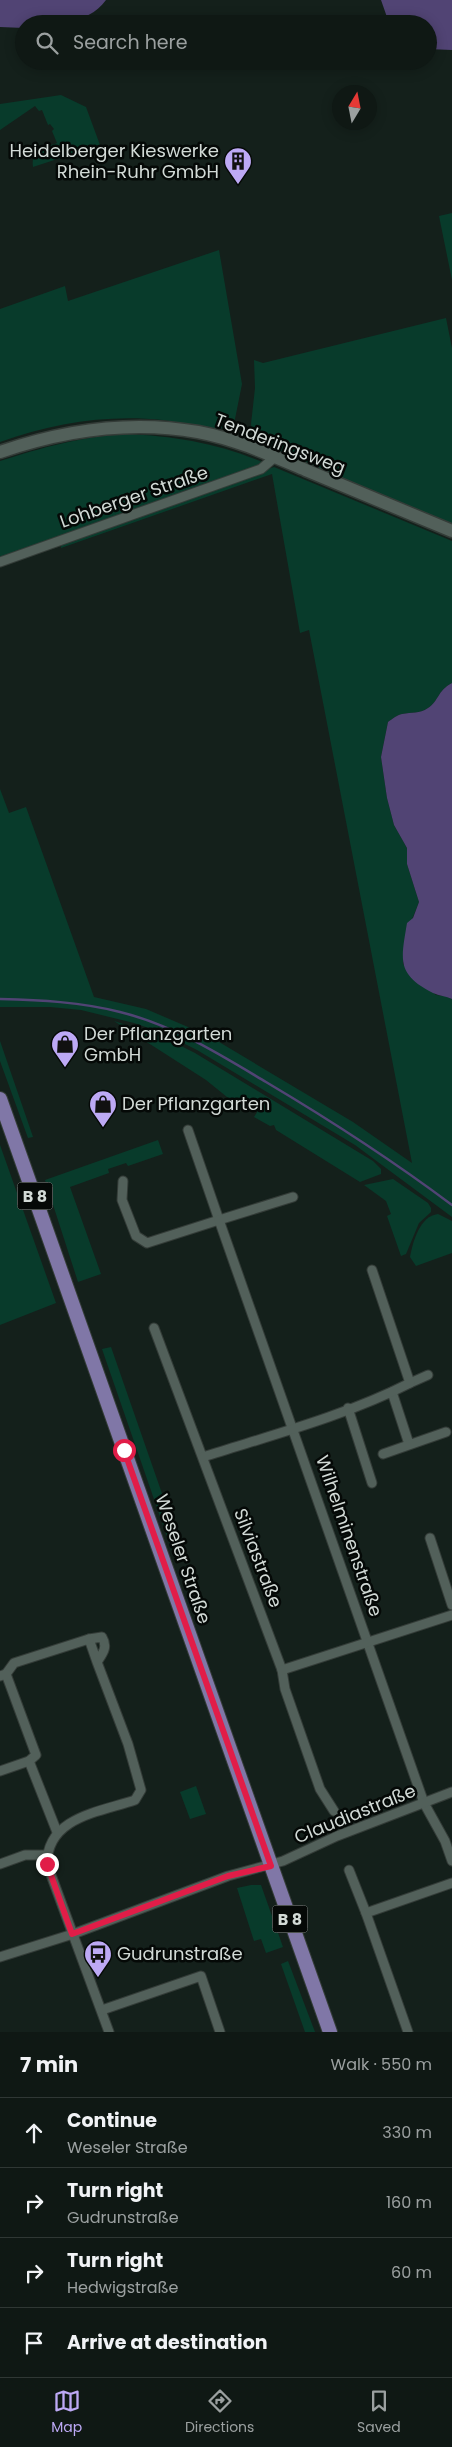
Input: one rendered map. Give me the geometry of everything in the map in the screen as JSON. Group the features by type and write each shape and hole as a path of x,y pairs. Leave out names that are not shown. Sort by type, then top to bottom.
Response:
{"main road":[{"name":"Weseler Straße","path":"0,1099 330,2032"}],"street":[{"name":"Tenderingsweg","path":"0,452 63,433 95,428 166,428 199,432 240,443 452,531"},
{"name":"Lohberger Straße","path":"0,562 261,469 275,457"},
{"name":"Wilhelminenstraße","path":"188,1130 424,1803 445,1841 452,1860"},
{"path":"123,1181 122,1200 136,1236 147,1243 293,1197"},
{"path":"372,1270 410,1383"},
{"name":"Silviastraße","path":"154,1328 282,1670 285,1689 320,1789 334,1811"},
{"path":"203,1457 294,1428 392,1392 428,1375"},
{"path":"392,1392 409,1444"},
{"path":"348,1408 372,1483"},
{"path":"383,1454 446,1432"},
{"path":"430,1538 452,1605"},
{"path":"282,1670 368,1641 452,1616"},
{"path":"0,1771 29,1761 36,1755 3,1675 14,1663 89,1638 102,1637 106,1648 97,1662"},
{"path":"89,1638 128,1744 141,1790 136,1800 69,1823 57,1832 49,1845 47,1864 109,2032"},
{"path":"29,1761 57,1832"},
{"name":"Claudiastraße","path":"271,1866 337,1836 452,1792"},
{"path":"0,1864 25,1855 47,1855"},
{"path":"0,1957 72,1934 228,1876 271,1866"},
{"path":"349,1870 408,2032"},
{"path":"366,1913 452,1882"},
{"path":"102,2010 201,1976 220,2032"}],"green space":[{"path":"61,95 86,107 100,145 33,167 34,156 39,150 57,143 52,131 54,129 50,124 48,125 42,110 39,111 35,106 0,130 0,104"},
{"path":"452,213 452,280 439,216"},
{"path":"219,250 242,384 234,424 228,427 210,428 142,418 101,419 60,425 0,442 0,309 65,286 68,301"},
{"path":"446,318 452,348 452,525 254,442 251,424 255,388 254,360 263,363"},
{"path":"126,434 178,439 212,445 262,462 262,466 0,559 0,461 62,443"},
{"path":"274,467 452,541 452,683 443,689 434,702 425,710 400,715 388,722 381,757 387,798 394,825 407,848 407,864 419,902 405,937 403,964 436,995 452,999 452,1217 355,1145 197,1050 163,1033 134,1023 81,1010 50,1007 0,1007 0,789 9,813 26,807 94,997 146,1009 209,1036 353,1122 412,1163 309,630 300,633 272,474 61,548 61,542"},
{"path":"114,1021 163,1037 195,1053 373,1161 381,1169 381,1174 360,1182 276,1130 274,1125 270,1126 254,1117 259,1109 254,1106 243,1110 206,1080"},
{"path":"0,1041 33,1137 28,1138 0,1061"},
{"path":"158,1140 163,1154 128,1166 126,1163 108,1169 109,1173 70,1187 101,1274 78,1282 45,1180"},
{"path":"0,1145 56,1303 0,1325"},
{"path":"393,1179 428,1203 431,1208 431,1212 419,1223 406,1254 401,1256 387,1216 391,1214 386,1201 364,1185"},
{"path":"438,1214 452,1221 452,1253 416,1266 410,1257 415,1237 426,1219"},
{"path":"111,1347 182,1551 173,1554 102,1349"},
{"path":"196,1786 206,1814 190,1819 180,1792"},
{"path":"261,1885 283,1947 266,1953 261,1939 254,1941 237,1888"},
{"path":"288,1961 315,2032 305,2032 281,1964"}],"shaded area":[{"path":"0,0 106,0 96,11 88,15 15,15 15,28 0,27"},
{"path":"381,0 452,0 452,50 437,49 437,15 386,15"},
{"path":"452,683 452,999 435,994 421,986 412,979 404,965 403,947 407,923 413,918 419,902 407,864 407,848 394,825 387,798 381,757 388,722 400,715 425,710 434,702 443,689"}],"waterway":[{"path":"0,999 60,1002 90,1006 120,1012 159,1024 177,1032 231,1061 314,1111 384,1156 452,1205"}],"place":[{"name":"Heidelberger Kieswerke Rhein-Ruhr GmbH","path":"238,185"},
{"name":"Der Pflanzgarten GmbH","path":"65,1068"},
{"name":"Der Pflanzgarten","path":"103,1128"},
{"name":"Gudrunstraße","path":"98,1978"}],"route":[{"path":"47,1864 72,1934 228,1876 271,1866 124,1450"}]}
